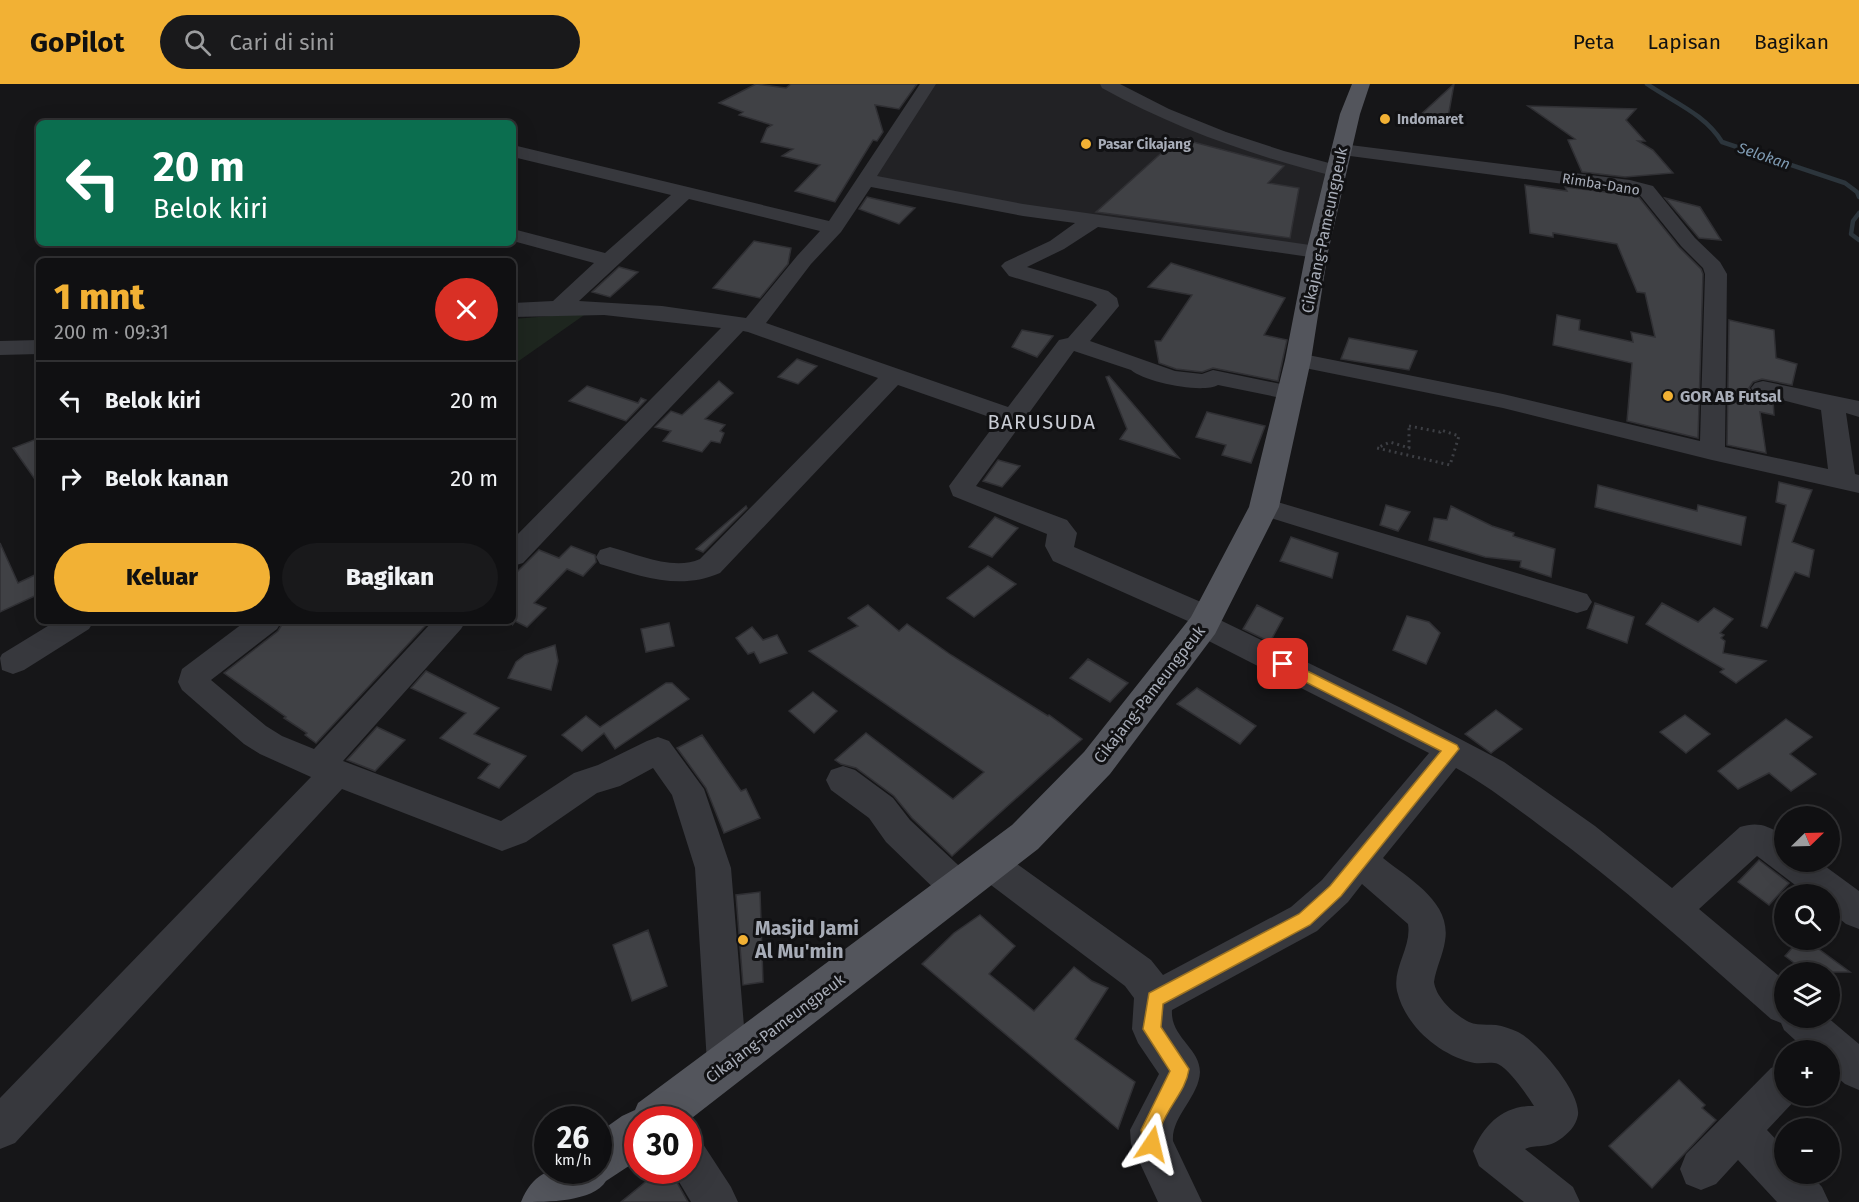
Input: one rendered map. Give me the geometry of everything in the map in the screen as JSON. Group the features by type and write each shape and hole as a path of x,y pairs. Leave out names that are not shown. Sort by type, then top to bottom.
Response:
{"main road":[{"name":"Cikajang-Pameungpeuk","path":"672,1106 1025,837 1097,763 1205,621 1264,507 1298,360 1317,252 1350,114 1361,84"},
{"path":"545,1202 569,1184"}],"street":[{"path":"516,553 745,325 834,228 927,84"},
{"name":"Rimba-Dano","path":"1108,84 1140,103 1210,134 1339,160 1630,186 1646,190 1688,242 1713,266 1716,274 1712,452"},
{"path":"516,152 834,228"},
{"path":"866,180 1023,210 1317,252"},
{"path":"560,306 685,192"},
{"path":"1076,344 1109,303 1100,296 1017,272 1012,266 1057,245 1094,220"},
{"path":"516,236 610,261"},
{"path":"516,310 560,306 645,309 745,325 1012,417"},
{"path":"1291,393 1214,377 1207,382 1174,378 1076,344 1067,345 962,486 963,492 1057,527 1063,534 1059,546 1063,554 1205,621 1452,749 1529,796 1673,910 1774,997"},
{"path":"0,348 36,347"},
{"path":"1298,360 1503,401 1712,452 1851,482 1833,405"},
{"path":"610,557 680,574 701,572 710,566 893,377"},
{"path":"1763,388 1859,409"},
{"path":"1264,507 1577,602"},
{"path":"13,662 74,624"},
{"path":"263,624 192,680 255,735 271,746 502,836 514,831 586,783 608,776 658,750 687,789 713,868 727,1063"},
{"path":"0,1128 328,770 436,626"},
{"path":"1155,999 1304,919 1335,891 1452,749"},
{"path":"843,780 881,808 898,831 959,889"},
{"path":"1673,910 1752,838 1761,839 1774,848"},
{"path":"1360,861 1419,909 1428,923 1415,983 1421,1002 1441,1025 1462,1040 1474,1044 1503,1045 1515,1052 1543,1083 1558,1106 1557,1116 1544,1127 1518,1126 1494,1151 1558,1202"},
{"path":"991,864 1138,973 1148,985 1155,999 1152,1029 1180,1069 1179,1078 1154,1121 1151,1137 1180,1202"},
{"path":"1806,872 1859,912"},
{"path":"1812,1036 1859,1070"},
{"path":"1701,1169 1774,1093"},
{"path":"1738,1131 1807,1202"},
{"path":"702,1180 716,1202"}],"path":[{"path":"1409,426 1440,432 1441,430 1459,436 1450,465 1377,448 1390,442 1409,448 1409,426"}],"shaded area":[{"name":"Pasar Cikajang","path":"928,84 1106,84 1136,101 1337,171 1317,252 866,180"},
{"path":"587,313 516,363 516,319"}],"building":[{"path":"756,84 786,88 791,84 917,84 899,109 875,105 883,132 877,141 873,140 835,202 795,191 820,165 782,156 793,149 761,142 767,128 772,125 739,115 743,112 719,103"},
{"path":"1454,84 1447,123 1416,119"},
{"path":"1528,106 1636,109 1626,120 1645,141 1638,141 1653,150 1673,173 1625,177 1582,172 1568,140 1575,139"},
{"path":"1178,138 1284,166 1268,183 1299,188 1290,238 1096,212"},
{"path":"1525,185 1567,191 1565,187 1638,196 1679,247 1701,269 1703,274 1698,438 1627,421 1632,363 1553,345 1557,315 1580,320 1579,330 1633,342 1631,332 1655,337 1645,293 1637,292 1617,244 1553,233 1553,237 1530,233"},
{"path":"867,197 915,208 899,224 859,209"},
{"path":"1665,198 1700,207 1721,240 1699,238"},
{"path":"754,241 791,248 788,264 760,298 713,288"},
{"path":"1171,263 1285,298 1264,335 1287,340 1278,381 1213,368 1202,372 1176,369 1159,363 1155,341 1161,341 1192,295 1148,287"},
{"path":"619,267 638,272 610,297 592,292"},
{"path":"1729,320 1774,330 1776,358 1797,364 1792,385 1762,379 1753,382 1749,388 1754,395 1773,400 1774,415 1760,412 1766,453 1727,445"},
{"path":"1022,330 1053,336 1037,357 1012,347"},
{"path":"1349,338 1417,351 1409,370 1341,359"},
{"path":"797,359 817,366 798,384 778,377"},
{"path":"1109,376 1179,458 1120,439 1127,429 1106,377"},
{"path":"719,381 733,393 705,419 725,425 720,431 724,433 720,443 711,441 702,452 663,441 671,431 655,427 671,411 682,415"},
{"path":"587,386 638,403 641,398 646,400 626,421 569,401"},
{"path":"1207,412 1265,426 1251,463 1222,455 1226,445 1196,437"},
{"path":"36,439 36,481 13,448"},
{"path":"998,460 1020,466 1002,487 983,481"},
{"path":"1779,482 1812,490 1792,542 1814,550 1809,577 1795,572 1767,628 1761,626 1786,505 1776,502"},
{"path":"1598,485 1697,511 1698,505 1746,517 1741,545 1595,507"},
{"path":"1386,505 1410,512 1398,531 1380,525"},
{"path":"746,506 747,508 703,552 696,549"},
{"path":"1451,506 1492,526 1514,533 1513,536 1555,549 1551,577 1520,567 1521,561 1485,557 1429,540 1434,518 1447,520"},
{"path":"995,517 1018,528 992,557 969,547"},
{"path":"1291,537 1338,553 1332,578 1280,561"},
{"path":"0,543 18,583 36,574 36,595 0,612"},
{"path":"571,546 595,555 596,562 583,576 567,569 534,603 546,608 527,627 516,622 516,573 539,550 559,558"},
{"path":"988,566 1016,584 974,617 947,598"},
{"path":"1595,603 1634,617 1627,643 1587,628"},
{"path":"1662,603 1698,622 1714,608 1733,619 1720,633 1724,635 1721,638 1725,641 1723,653 1766,661 1736,683 1720,672 1724,669 1646,624"},
{"path":"868,605 899,631 907,624 951,655 1049,715 1082,739 952,856 912,818 894,796 856,768 835,760 866,733 953,799 984,772 809,651 858,626 848,618"},
{"path":"1257,605 1283,618 1270,642 1243,629"},
{"path":"1407,616 1429,622 1440,633 1426,664 1393,650"},
{"path":"669,623 674,646 646,652 641,629"},
{"path":"282,624 421,624 425,626 316,743 305,735 307,733 284,718 286,717 224,673 278,631"},
{"path":"752,627 763,640 777,635 787,653 760,663 754,652 748,654 736,638"},
{"path":"555,645 558,661 551,690 508,678 516,662 525,655"},
{"path":"1088,659 1128,683 1110,702 1070,678"},
{"path":"426,671 499,708 474,734 526,756 499,788 478,778 490,764 440,738 466,713 411,688"},
{"path":"666,683 672,683 689,699 615,749 604,733 582,751 562,735 586,716 600,727"},
{"path":"1197,688 1256,726 1240,744 1177,704"},
{"path":"813,692 837,711 814,733 789,711"},
{"path":"1496,710 1522,729 1491,753 1465,734"},
{"path":"1685,715 1710,734 1686,753 1660,732"},
{"path":"1786,719 1812,737 1790,754 1816,774 1791,791 1769,773 1738,789 1718,771"},
{"path":"377,727 405,740 375,771 347,760"},
{"path":"702,735 741,791 746,789 760,818 724,833 706,788 677,748"},
{"path":"1759,860 1789,883 1774,884 1774,900 1769,905 1738,882"},
{"path":"760,892 763,982 743,985 736,895"},
{"path":"980,915 1015,946 989,974 1034,1011 1074,967 1092,981 1108,988 1075,1039 1135,1082 1118,1129 922,964 954,933"},
{"path":"648,930 667,986 632,1001 613,945"},
{"path":"1790,950 1820,950 1836,962 1793,962 1785,956"},
{"path":"1840,965 1850,972 1840,972"},
{"path":"1679,1080 1705,1105 1702,1108 1716,1120 1652,1188 1609,1146"},
{"path":"643,1184 678,1184 688,1202 621,1202"}],"waterway":[{"name":"Selokan","path":"1647,84 1698,116 1722,142 1845,183 1857,192 1859,197"},
{"name":"Selokan","path":"1859,213 1853,221 1851,234 1859,240"}],"place":[{"name":"Indomaret","path":"1385,119"},
{"name":"Pasar Cikajang","path":"1086,144"},
{"name":"GOR AB Futsal","path":"1668,396"},
{"name":"Masjid Jami Al Mu'min","path":"743,940"}],"district":[{"name":"BARUSUDA","path":"1042,422"}],"route":[{"path":"1152,1144 1151,1130 1154,1121 1179,1078 1180,1069 1152,1029 1155,999 1304,919 1321,906 1452,749 1283,664"}]}
